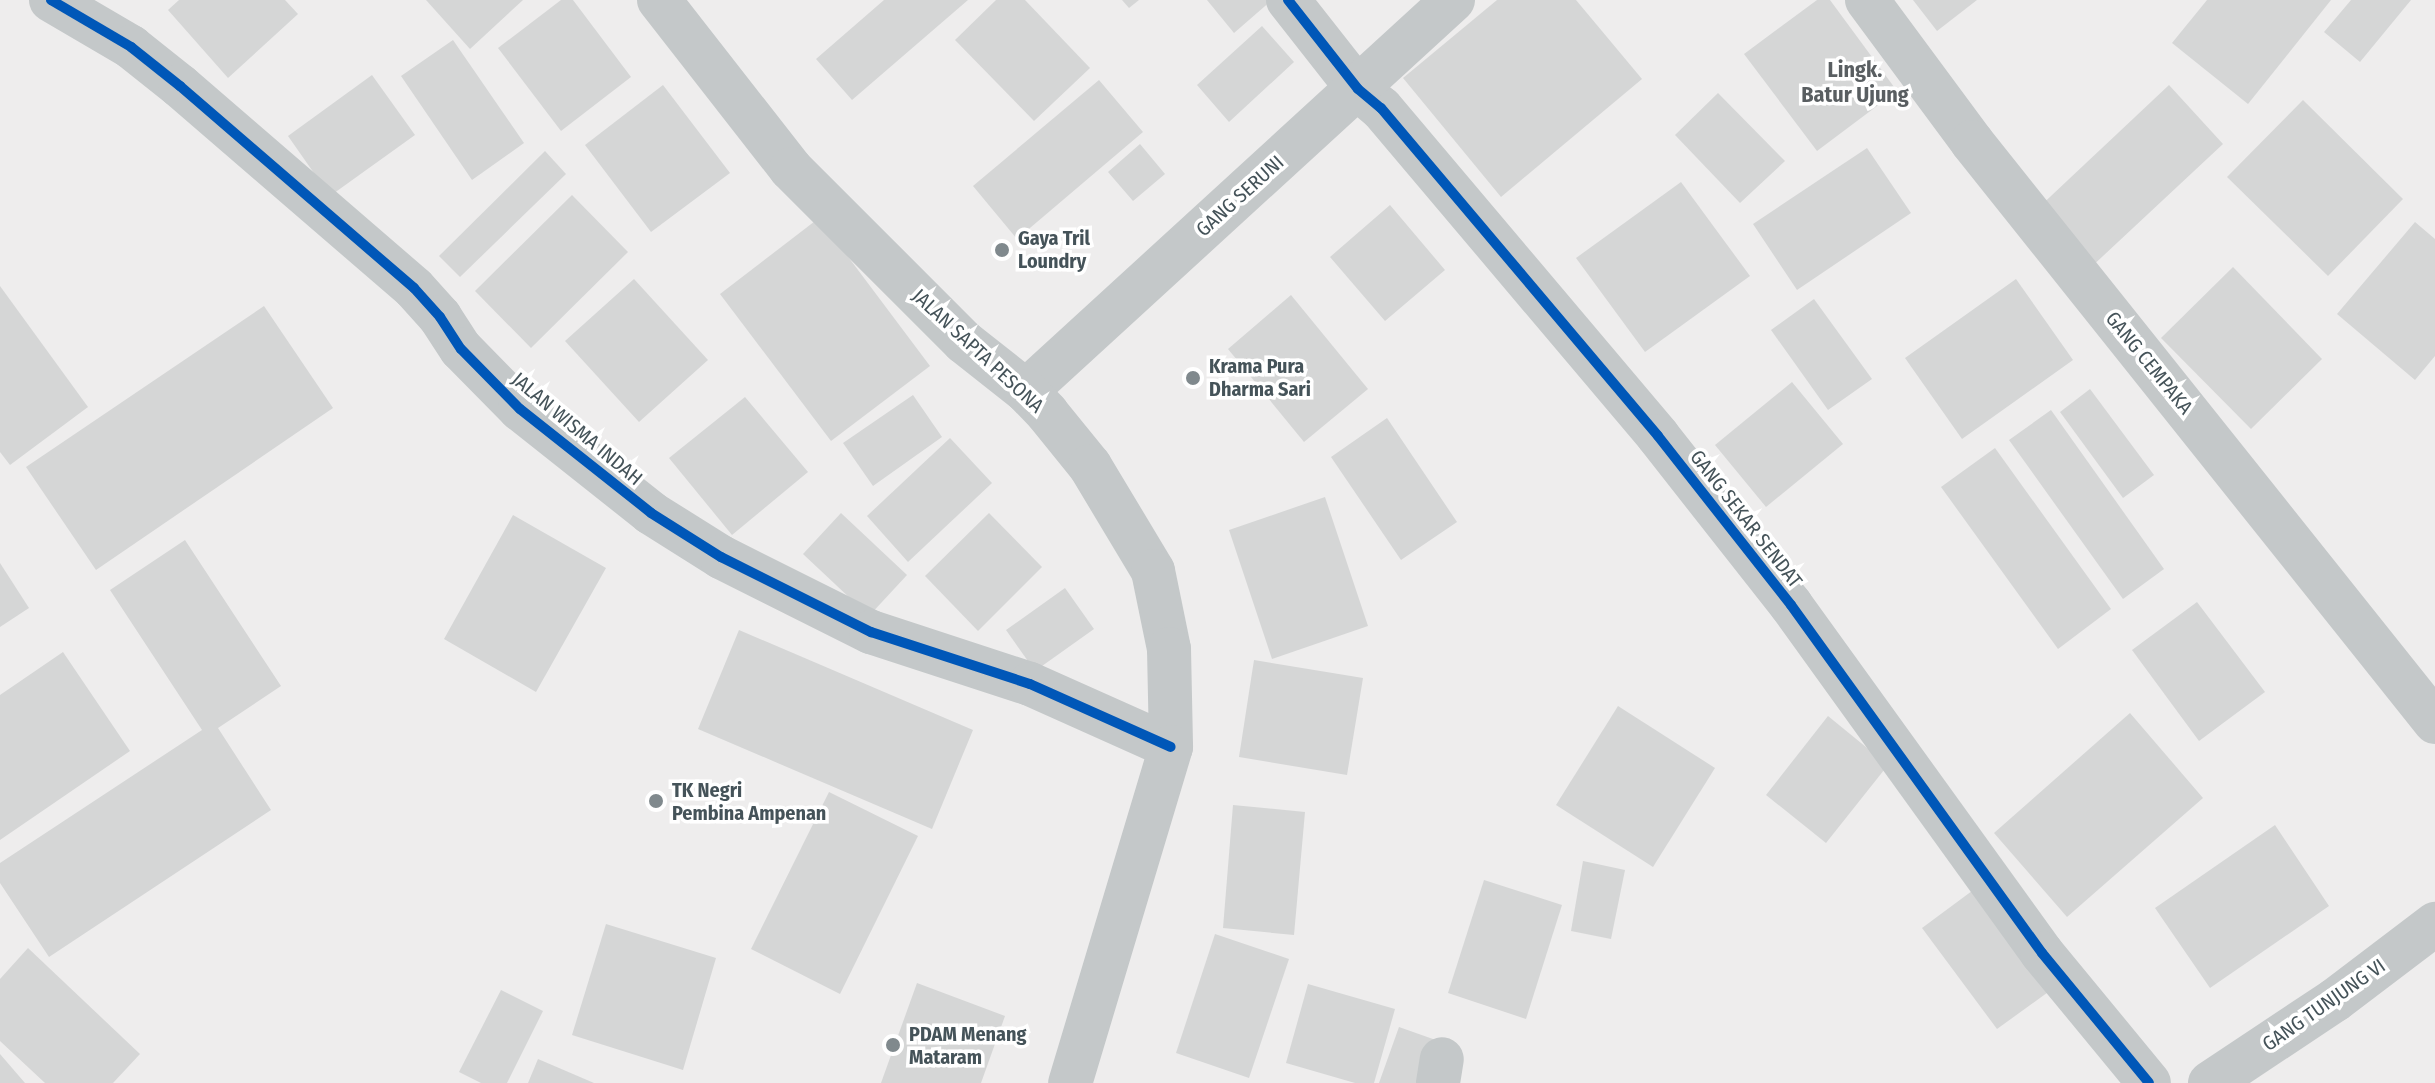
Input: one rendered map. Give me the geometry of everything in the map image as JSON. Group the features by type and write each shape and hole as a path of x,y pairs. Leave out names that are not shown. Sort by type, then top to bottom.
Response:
{"street":[{"name":"JALAN WISMA INDAH","path":"51,0 131,47 180,86 414,288 440,317 461,349 520,409 651,513 721,557 871,632 1030,684 1171,747"},
{"name":"JALAN SAPTA PESONA","path":"659,0 791,169 964,342 1026,391 1090,466 1153,571 1169,649 1171,747 1070,1083"},
{"name":"GANG SEKAR SENDAT","path":"1288,0 1358,89 1381,108 1658,436 1800,617 2042,953 2149,1083"},
{"name":"GANG SERUNI","path":"1026,391 1453,0"},
{"name":"GANG CEMPAKA","path":"1867,0 1972,142 2435,722"},
{"name":"GANG TUNJUNG VI","path":"2210,1083 2335,1000 2435,924"}],"building":[{"path":"179,0 285,0 298,14 228,78 168,10"},
{"path":"426,0 523,0 470,49"},
{"path":"561,0 573,0 631,77 561,131 498,48"},
{"path":"884,0 968,0 852,100 816,59"},
{"path":"996,0 1025,0 1090,68 1034,121 955,40"},
{"path":"1122,0 1139,0 1129,8"},
{"path":"1207,0 1272,0 1234,33"},
{"path":"1497,0 1576,0 1642,79 1501,197 1403,78"},
{"path":"1817,0 1830,0 1897,91 1817,151 1744,54"},
{"path":"1913,0 1977,0 1937,31"},
{"path":"2207,0 2331,0 2248,104 2172,43"},
{"path":"2351,0 2411,0 2360,62 2324,32"},
{"path":"1262,26 1294,62 1229,122 1197,85"},
{"path":"453,40 524,143 472,180 401,76"},
{"path":"372,75 415,135 330,196 288,136"},
{"path":"1099,80 1143,132 1017,239 973,186"},
{"path":"663,85 730,173 651,232 585,145"},
{"path":"2169,85 2223,144 2088,270 2034,212"},
{"path":"1718,93 1785,161 1740,203 1675,135"},
{"path":"2303,100 2403,199 2328,276 2227,177"},
{"path":"1140,144 1165,174 1133,201 1108,172"},
{"path":"1867,148 1911,213 1797,290 1753,224"},
{"path":"545,151 566,174 460,277 439,256"},
{"path":"1681,182 1750,276 1645,352 1576,258"},
{"path":"572,195 628,252 531,348 475,291"},
{"path":"1390,205 1445,270 1385,321 1330,257"},
{"path":"819,218 930,366 831,441 720,294"},
{"path":"2415,222 2435,239 2435,356 2415,380 2337,314"},
{"path":"2233,267 2322,359 2251,429 2161,338"},
{"path":"634,279 708,360 639,422 565,341"},
{"path":"2016,279 2073,360 1962,439 1905,358"},
{"path":"0,286 88,407 10,465 0,452"},
{"path":"1291,295 1368,389 1304,442 1228,349"},
{"path":"1814,299 1872,379 1828,410 1771,330"},
{"path":"264,306 333,408 96,570 26,467"},
{"path":"1792,382 1843,444 1766,507 1715,445"},
{"path":"2090,389 2154,475 2123,498 2060,412"},
{"path":"913,395 942,437 873,486 843,443"},
{"path":"745,397 808,472 732,535 669,458"},
{"path":"2051,410 2164,569 2123,599 2009,440"},
{"path":"1387,418 1457,522 1401,560 1331,457"},
{"path":"950,438 992,483 908,562 867,516"},
{"path":"1995,448 2111,609 2058,649 1941,487"},
{"path":"1325,497 1368,626 1272,659 1229,530"},
{"path":"841,513 907,575 869,616 803,554"},
{"path":"989,513 1042,567 978,631 925,576"},
{"path":"513,515 606,568 536,692 444,639"},
{"path":"185,540 281,686 218,728 271,810 49,957 0,883 0,863 202,730 110,590"},
{"path":"0,563 29,608 0,627"},
{"path":"1065,588 1094,629 1035,671 1006,630"},
{"path":"2197,602 2265,692 2199,741 2132,650"},
{"path":"739,630 973,730 932,829 698,729"},
{"path":"63,652 130,751 0,840 0,695"},
{"path":"1254,660 1363,678 1347,775 1239,757"},
{"path":"1618,706 1715,768 1653,867 1556,805"},
{"path":"2130,713 2203,798 2067,917 1994,833"},
{"path":"1828,716 1888,765 1826,843 1766,795"},
{"path":"829,792 918,836 840,994 751,949"},
{"path":"1233,805 1305,812 1294,935 1223,928"},
{"path":"2275,825 2329,906 2210,988 2155,908"},
{"path":"1583,861 1625,870 1611,939 1571,931"},
{"path":"1484,880 1562,905 1526,1019 1448,993"},
{"path":"1976,888 2051,990 1997,1029 1922,928"},
{"path":"606,924 716,958 683,1070 572,1035"},
{"path":"1215,934 1289,959 1249,1078 1176,1053"},
{"path":"28,948 140,1054 113,1083 45,1083 0,1041 0,979"},
{"path":"917,983 1005,1016 981,1083 881,1083"},
{"path":"1308,984 1395,1009 1374,1083 1355,1083 1286,1063"},
{"path":"501,990 543,1011 507,1083 481,1083 459,1072"},
{"path":"1399,1027 1447,1044 1433,1083 1379,1083"},
{"path":"0,1054 25,1083 0,1083"},
{"path":"538,1059 594,1083 528,1083"}],"cycle path":[{"path":"51,0 131,47 180,86 414,288 440,317 461,349 520,409 651,513 721,557 871,632 1030,684 1171,747"},
{"path":"1288,0 1358,89 1381,108 1658,436 1791,605 2042,953 2149,1083"}],"place":[{"name":"Gaya Tril Loundry","path":"1002,250"},
{"name":"Krama Pura Dharma Sari","path":"1193,378"},
{"name":"TK Negri Pembina Ampenan","path":"656,801"},
{"name":"PDAM Menang Mataram","path":"893,1045"}],"district":[{"name":"Lingk. Batur Ujung","path":"1855,82"}]}
